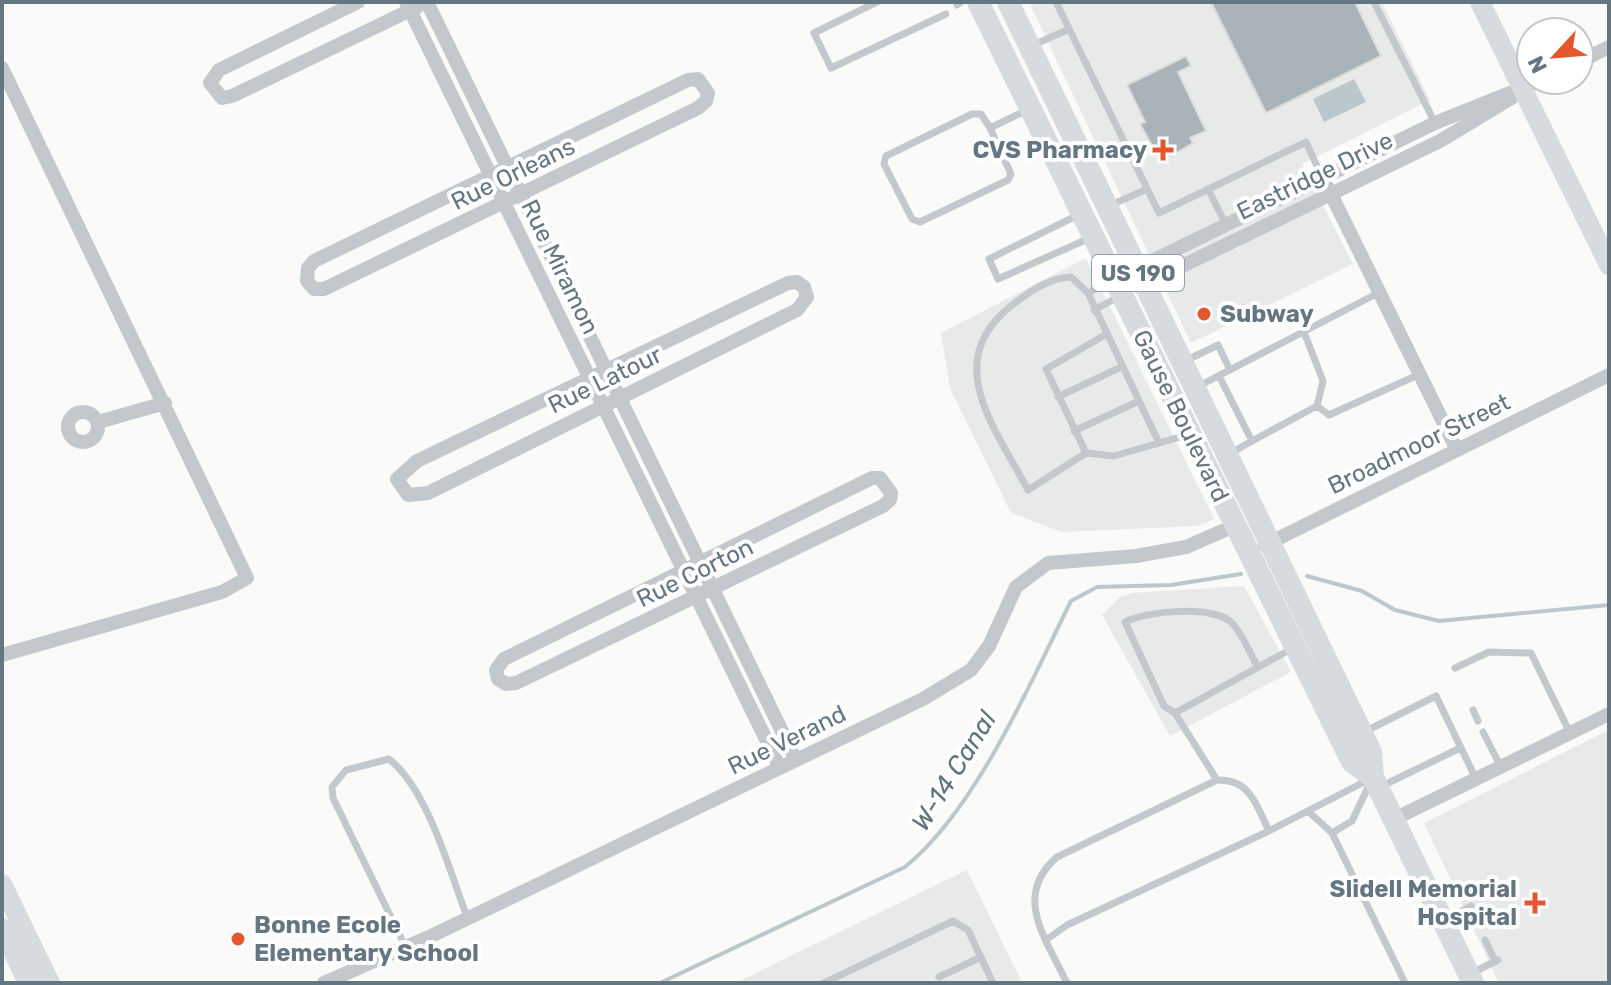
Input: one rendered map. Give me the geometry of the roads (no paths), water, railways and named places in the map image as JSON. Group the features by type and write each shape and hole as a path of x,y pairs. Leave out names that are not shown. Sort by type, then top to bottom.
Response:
{"main road":[{"name":"Gause Boulevard","path":"1008,2 1371,752 1375,782 1470,979"},
{"name":"Gause Boulevard","path":"966,3 1005,55 1352,762 1375,782"},
{"path":"1005,55 1030,47"}],"street":[{"path":"358,2 219,70 210,83 213,92 222,98 232,96 408,6 428,2"},
{"name":"Rue Miramon","path":"428,2 796,760"},
{"path":"1480,2 1515,74"},
{"name":"Rue Miramon","path":"408,6 780,768"},
{"path":"2,68 247,578 222,592 2,655"},
{"name":"Rue Orleans","path":"688,80 704,83 706,101 698,108 324,289 314,289 307,281 308,268 314,261 508,167 688,80"},
{"name":"Eastridge Drive","path":"1119,287 1226,225 1322,177 1435,123 1515,92"},
{"name":"Eastridge Drive","path":"1140,276 1236,239 1331,194 1440,141 1515,95"},
{"path":"1526,96 1608,261"},
{"path":"1322,177 1457,450"},
{"path":"1226,225 1236,239"},
{"name":"Rue Latour","path":"797,282 804,287 807,297 797,310 428,493 408,495 400,488 397,479 401,472 417,461 607,371 788,283 797,282"},
{"name":"Broadmoor Street","path":"1249,553 1609,375"},
{"path":"98,422 165,403"},
{"name":"Rue Corton","path":"872,478 880,478 887,485 890,500 883,506 516,683 506,684 498,679 496,670 504,659 700,562 872,478"},
{"name":"Rue Verand","path":"324,983 468,919 923,699 971,670 989,646 1016,587 1048,563 1136,556 1186,547 1234,526"},
{"path":"1392,820 1609,714"},
{"path":"2,884 50,983"},
{"path":"2,928 28,983"}],"lane":[{"path":"877,2 814,33 831,68 946,14"},
{"path":"1056,2 1159,213 1306,142 1322,177"},
{"path":"1374,2 1435,123"},
{"path":"1030,47 1069,29"},
{"path":"990,128 1030,108"},
{"path":"972,114 981,114 990,128 1011,174 1008,180 920,222 912,219 884,164 886,156 972,114"},
{"path":"1107,207 1147,189"},
{"path":"1208,189 1226,225"},
{"path":"1082,213 989,259 998,279 1094,236"},
{"path":"1159,443 1105,335 1088,293 1071,277 1057,278 1029,292 997,317 982,337 974,362 977,389 1028,490 1086,453 1114,456 1159,443 1189,434"},
{"path":"1088,293 1119,287"},
{"path":"1094,310 1119,287"},
{"path":"1194,388 1380,292"},
{"path":"1227,455 1317,406 1323,381 1304,332"},
{"path":"1086,453 1046,369 1105,335"},
{"path":"1182,363 1218,345 1230,370"},
{"path":"1058,397 1121,367"},
{"path":"1317,406 1329,415 1420,374"},
{"path":"1219,376 1252,441"},
{"path":"1074,431 1139,401"},
{"path":"1217,780 1175,713 1164,706 1125,622 1141,614 1172,611 1220,616 1232,623 1258,667"},
{"path":"1175,713 1294,647"},
{"path":"1455,668 1489,652 1531,653 1570,733"},
{"path":"1362,734 1436,696 1476,779"},
{"path":"1473,710 1478,721"},
{"path":"1483,732 1501,767"},
{"path":"1046,940 1067,925 1308,811 1460,748"},
{"path":"406,947 333,798 332,787 346,770 389,759 401,769 427,815 468,919"},
{"path":"1067,983 1046,940 1033,903 1042,870 1057,857 1217,780 1234,780 1246,787 1269,831"},
{"path":"1332,833 1352,821 1375,782"},
{"path":"1308,811 1332,833 1405,983"},
{"path":"1442,921 1470,906 1477,924"},
{"path":"824,983 953,921 968,930 993,983"},
{"path":"1470,979 1496,960 1485,940"},
{"path":"939,977 981,957"}],"waterway":[{"name":"W-14 Canal","path":"660,983 905,867 931,843 955,813 999,743 1071,601 1097,587 1171,585 1241,574"},
{"name":"W-14 Canal","path":"1307,576 1362,591 1395,610 1439,621 1609,605"}],"place":[{"name":"CVS Pharmacy","path":"1163,150"},
{"name":"Subway","path":"1204,314"},
{"name":"Slidell Memorial Hospital","path":"1535,903"},
{"name":"Bonne Ecole Elementary School","path":"238,939"}]}
